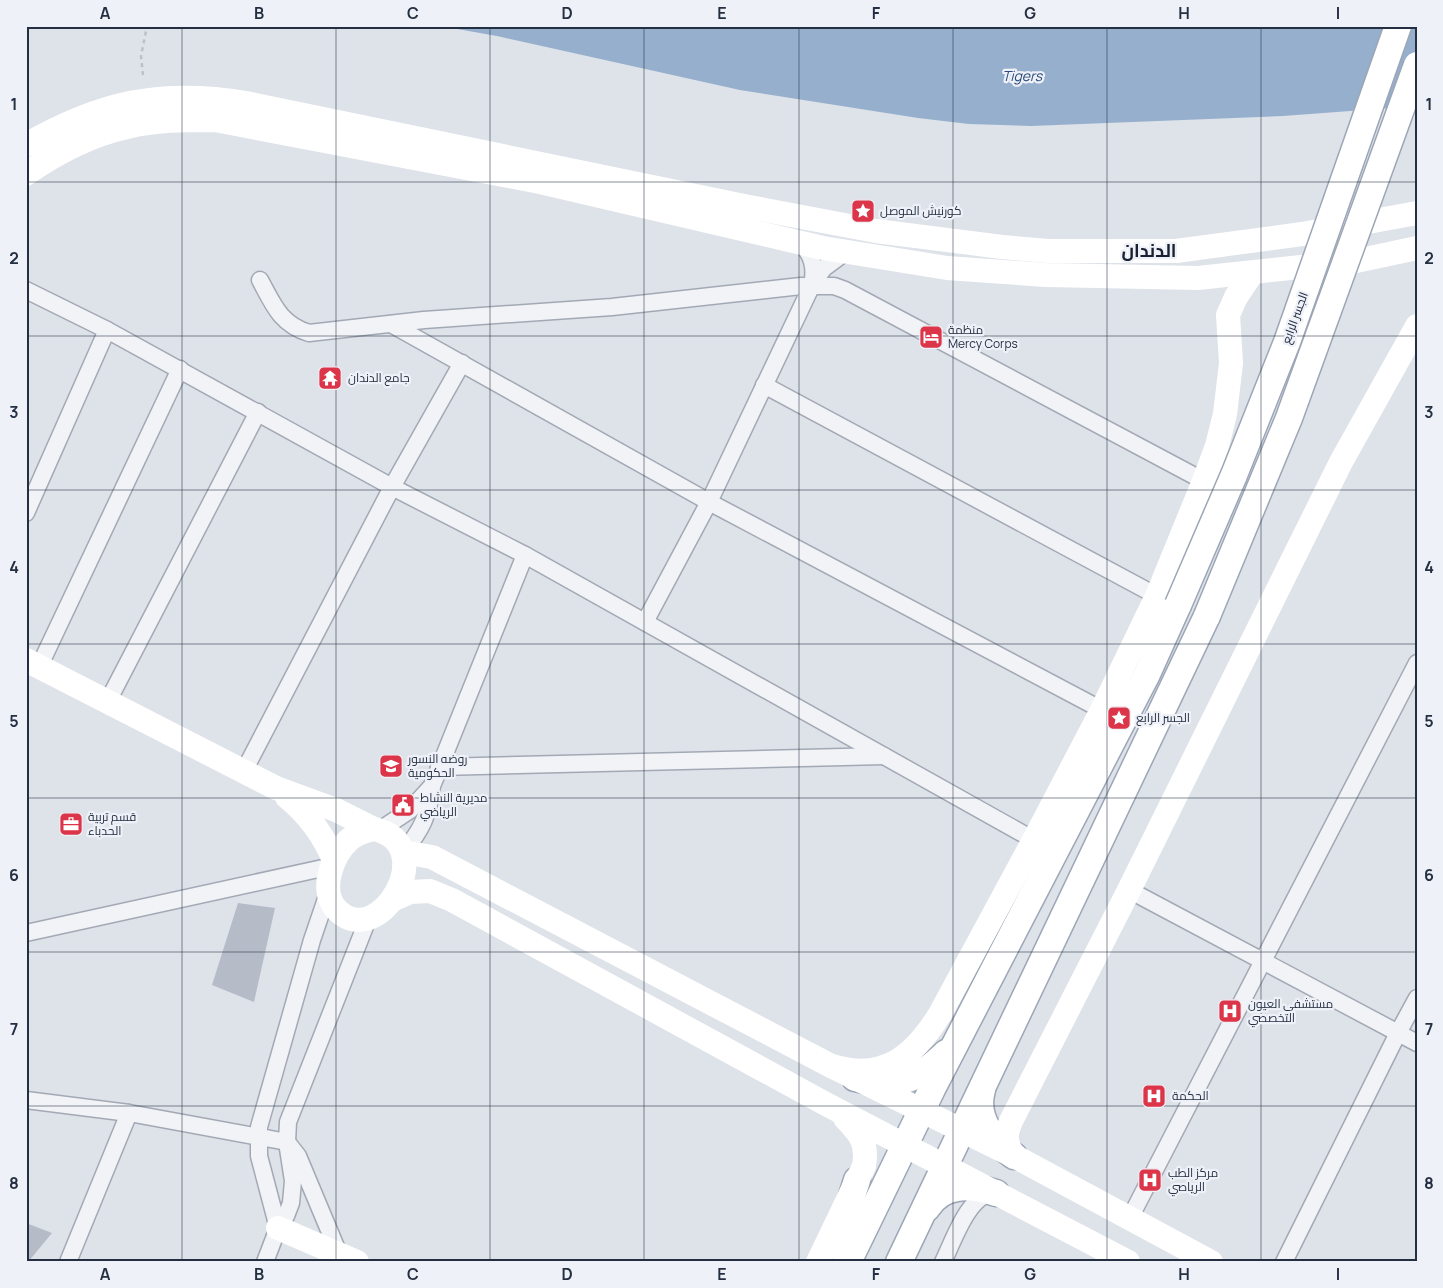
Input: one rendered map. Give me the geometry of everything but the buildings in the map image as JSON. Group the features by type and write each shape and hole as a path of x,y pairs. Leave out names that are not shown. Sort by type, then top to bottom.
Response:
{"main road":[{"name":"الجسر الرابع","path":"961,1032 1147,674 1168,601 1234,475 1283,351 1398,26"},
{"path":"899,1262 1207,616 1289,418 1417,65"},
{"path":"855,1078 874,1083 894,1082 915,1077 933,1066 948,1051 961,1032"},
{"path":"848,1262 921,1110 961,1032"},
{"path":"984,1083 979,1106 983,1122 991,1135 1014,1156"},
{"path":"844,1262 852,1199 857,1180"},
{"path":"916,1226 930,1203 950,1188 973,1188 996,1193"}],"street":[{"path":"26,145 50,131 83,116 115,106 150,99 183,96 218,98 246,103 749,207 876,231 1002,247 1048,251 1176,251 1302,234 1417,213"},
{"path":"26,174 60,153 95,137 127,127 186,120 215,120 540,182 823,248 947,268 1001,272 1198,278 1356,261 1417,248"},
{"path":"799,241 811,256 814,266 812,285"},
{"path":"645,622 709,502 812,285 824,268 846,251"},
{"path":"832,1066 847,1071 862,1072 883,1068 901,1059 922,1040 940,1014 1102,710 1168,601 1204,481 1222,430 1231,363 1228,315 1236,297 1252,273"},
{"path":"1198,278 1215,295 1228,315"},
{"path":"260,280 278,312 286,322 297,329 309,332 434,320 612,307 812,285 834,286 845,290 1204,481"},
{"path":"26,290 107,330 392,487 525,556 1034,840"},
{"path":"391,324 709,502 1102,710"},
{"path":"1014,1156 1006,1140 1007,1131 1129,890 1341,462 1417,326"},
{"path":"26,513 107,330"},
{"path":"244,771 392,487 462,363"},
{"path":"180,369 33,664 276,788 336,810 387,832 397,840 403,852 404,873 400,888 381,911 362,921 352,919 343,915 335,908 329,890"},
{"path":"764,385 1168,601"},
{"path":"107,703 258,412"},
{"path":"403,852 415,838 424,822 430,804 432,786 439,766 525,556"},
{"path":"1130,1218 1417,663"},
{"path":"439,766 884,756"},
{"path":"278,1228 259,1156 258,1127 312,940 329,890 333,863 341,848 350,839 361,832 377,829 410,810 432,786"},
{"path":"276,788 305,813 317,827 327,843 333,863"},
{"path":"403,852 432,857 855,1078 1014,1156 1211,1262"},
{"path":"26,933 333,863"},
{"path":"1129,890 1417,1043"},
{"path":"392,900 410,892 430,891 452,900 1118,1260"},
{"path":"265,1262 278,1228 286,1216 293,1192 287,1142 288,1122 368,919"},
{"path":"1284,1262 1417,998"},
{"path":"26,1100 129,1114 287,1142 298,1156 348,1258"},
{"path":"818,1262 864,1166 865,1146 855,1129 832,1107"},
{"path":"68,1262 129,1114"},
{"path":"943,1262 968,1210 983,1196 989,1193 996,1193"},
{"path":"278,1228 348,1258"}],"path":[{"path":"143,75 141,56 147,26"}],"water":[{"name":"Tigers","path":"440,26 1417,26 1417,106 1283,116 1031,126 969,124 918,118 740,90 497,36"}],"place":[{"name":"كورنيش الموصل","path":"863,211"},
{"name":"منظمة Mercy Corps","path":"931,337"},
{"name":"جامع الدندان","path":"330,378"},
{"name":"الجسر الرابع","path":"1119,718"},
{"name":"روضه النسور الحكومية","path":"391,766"},
{"name":"مديرية النشاط الرياضي","path":"403,805"},
{"name":"قسم تربية الحدباء","path":"71,824"},
{"name":"مستشفى العيون التخصصي","path":"1230,1011"},
{"name":"الحكمة","path":"1154,1096"},
{"name":"مركز الطب الرياصي","path":"1150,1180"}],"district":[{"name":"الدندان","path":"1149,251"}]}
